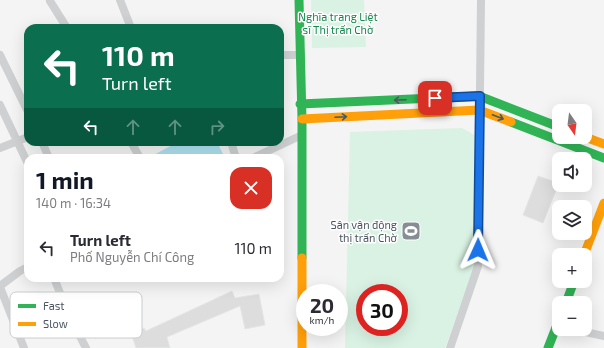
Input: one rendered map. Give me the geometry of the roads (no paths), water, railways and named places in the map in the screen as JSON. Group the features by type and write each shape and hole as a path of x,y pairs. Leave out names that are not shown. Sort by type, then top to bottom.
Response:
{"street":[{"path":"120,0 129,24"},
{"path":"299,0 301,55 300,104 302,119 302,348"},
{"path":"450,348 478,266 479,110 482,0"},
{"path":"50,1 64,24"},
{"path":"0,55 24,104"},
{"path":"284,55 301,55"},
{"path":"300,104 480,96 552,124"},
{"path":"0,104 24,154"},
{"path":"302,119 479,110 604,158"},
{"path":"284,143 302,135"},
{"path":"0,148 24,138"},
{"path":"592,140 604,144"},
{"path":"262,154 279,146"},
{"path":"587,248 604,203"},
{"path":"10,312 0,286 24,269"},
{"path":"56,282 60,292"},
{"path":"592,333 604,336"},
{"path":"548,348 553,336"},
{"path":"20,338 24,348"},
{"path":"81,338 86,348"}],"water":[{"path":"170,146 219,146 223,154 156,154"}],"place":[{"name":"Sân vận động thị trấn Chờ","path":"411,231"}],"park label":[{"name":"Nghĩa trang Liệt sĩ Thị trấn Chờ","path":"338,23"}]}
